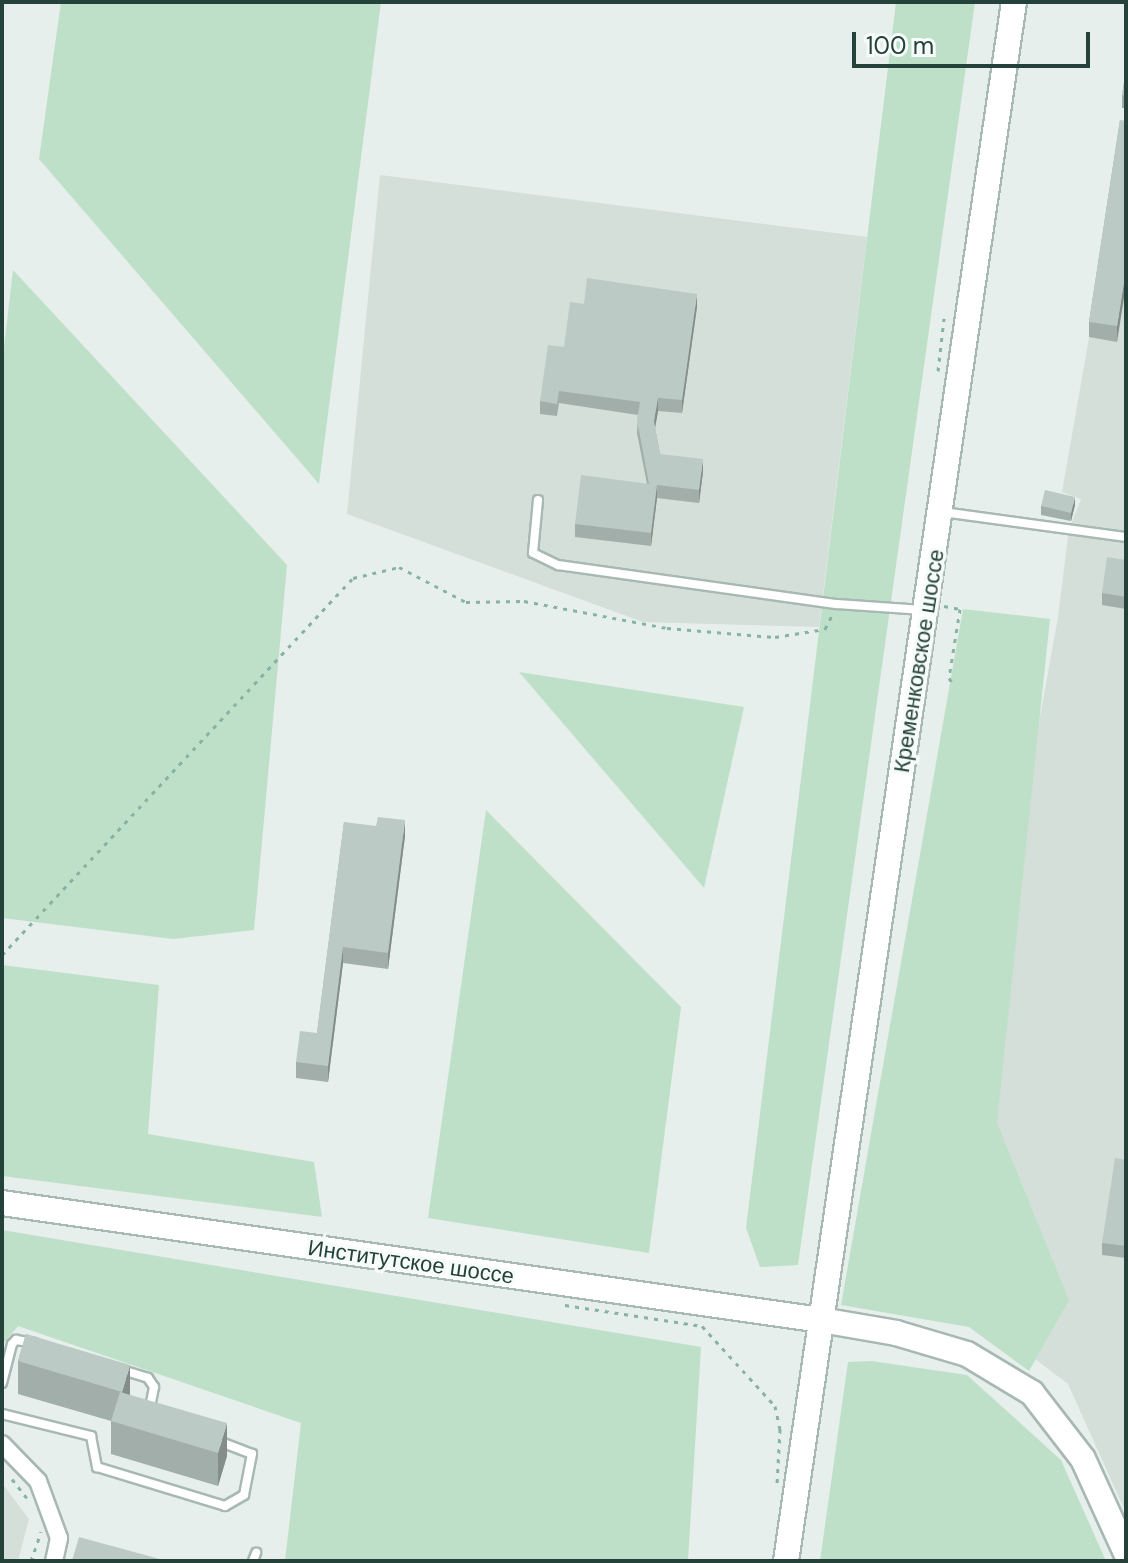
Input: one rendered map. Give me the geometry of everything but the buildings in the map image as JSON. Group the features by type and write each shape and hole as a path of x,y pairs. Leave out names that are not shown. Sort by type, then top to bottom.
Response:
{"main road":[{"name":"Кременковское шоссе","path":"786,1561 942,512 1014,2"},
{"name":"Институтское шоссе","path":"2,1203 821,1320 896,1333 967,1354 1032,1393 1083,1459 1126,1553"}],"street":[{"path":"2,1444 38,1481 66,1540 54,1561"}],"lane":[{"path":"538,500 533,553 558,565 837,604 928,607"},
{"path":"942,512 1126,537"},
{"path":"2,1383 16,1340 53,1349"},
{"path":"107,1366 148,1378 154,1387 149,1410 159,1421"},
{"path":"2,1414 91,1436 97,1467 225,1506 236,1503 244,1495 252,1454 202,1435"}],"path":[{"path":"2,955 353,578 399,567 466,602 524,601 667,628 775,637 825,629 837,604"},
{"path":"928,607 960,609 949,678 954,685"},
{"path":"562,1305 702,1326 775,1406 780,1429 775,1485 797,1488"},
{"path":"9,1476 32,1505"},
{"path":"31,1561 43,1525"}],"shaded area":[{"path":"1126,126 1126,1513 1068,1384 938,1285 1058,617 1069,529 1081,499 1062,492"},
{"path":"380,175 867,237 819,627 643,622 347,514"},
{"path":"2,1483 29,1519 18,1561 2,1561"}],"green space":[{"path":"61,2 381,2 319,484 39,159"},
{"path":"896,2 975,2 798,1265 760,1267 746,1228"},
{"path":"13,270 287,565 254,930 173,939 2,918 2,364"},
{"path":"963,609 1050,619 997,1123 1069,1300 1029,1371 969,1327 841,1305"},
{"path":"519,672 744,707 704,888"},
{"path":"486,810 681,1007 649,1253 428,1218"},
{"path":"2,965 159,985 148,1134 314,1162 322,1217 2,1176"},
{"path":"2,1230 701,1347 688,1561 285,1561 301,1423 18,1326 2,1345"},
{"path":"871,1361 967,1375 1061,1460 1106,1561 820,1561 848,1362"}]}
